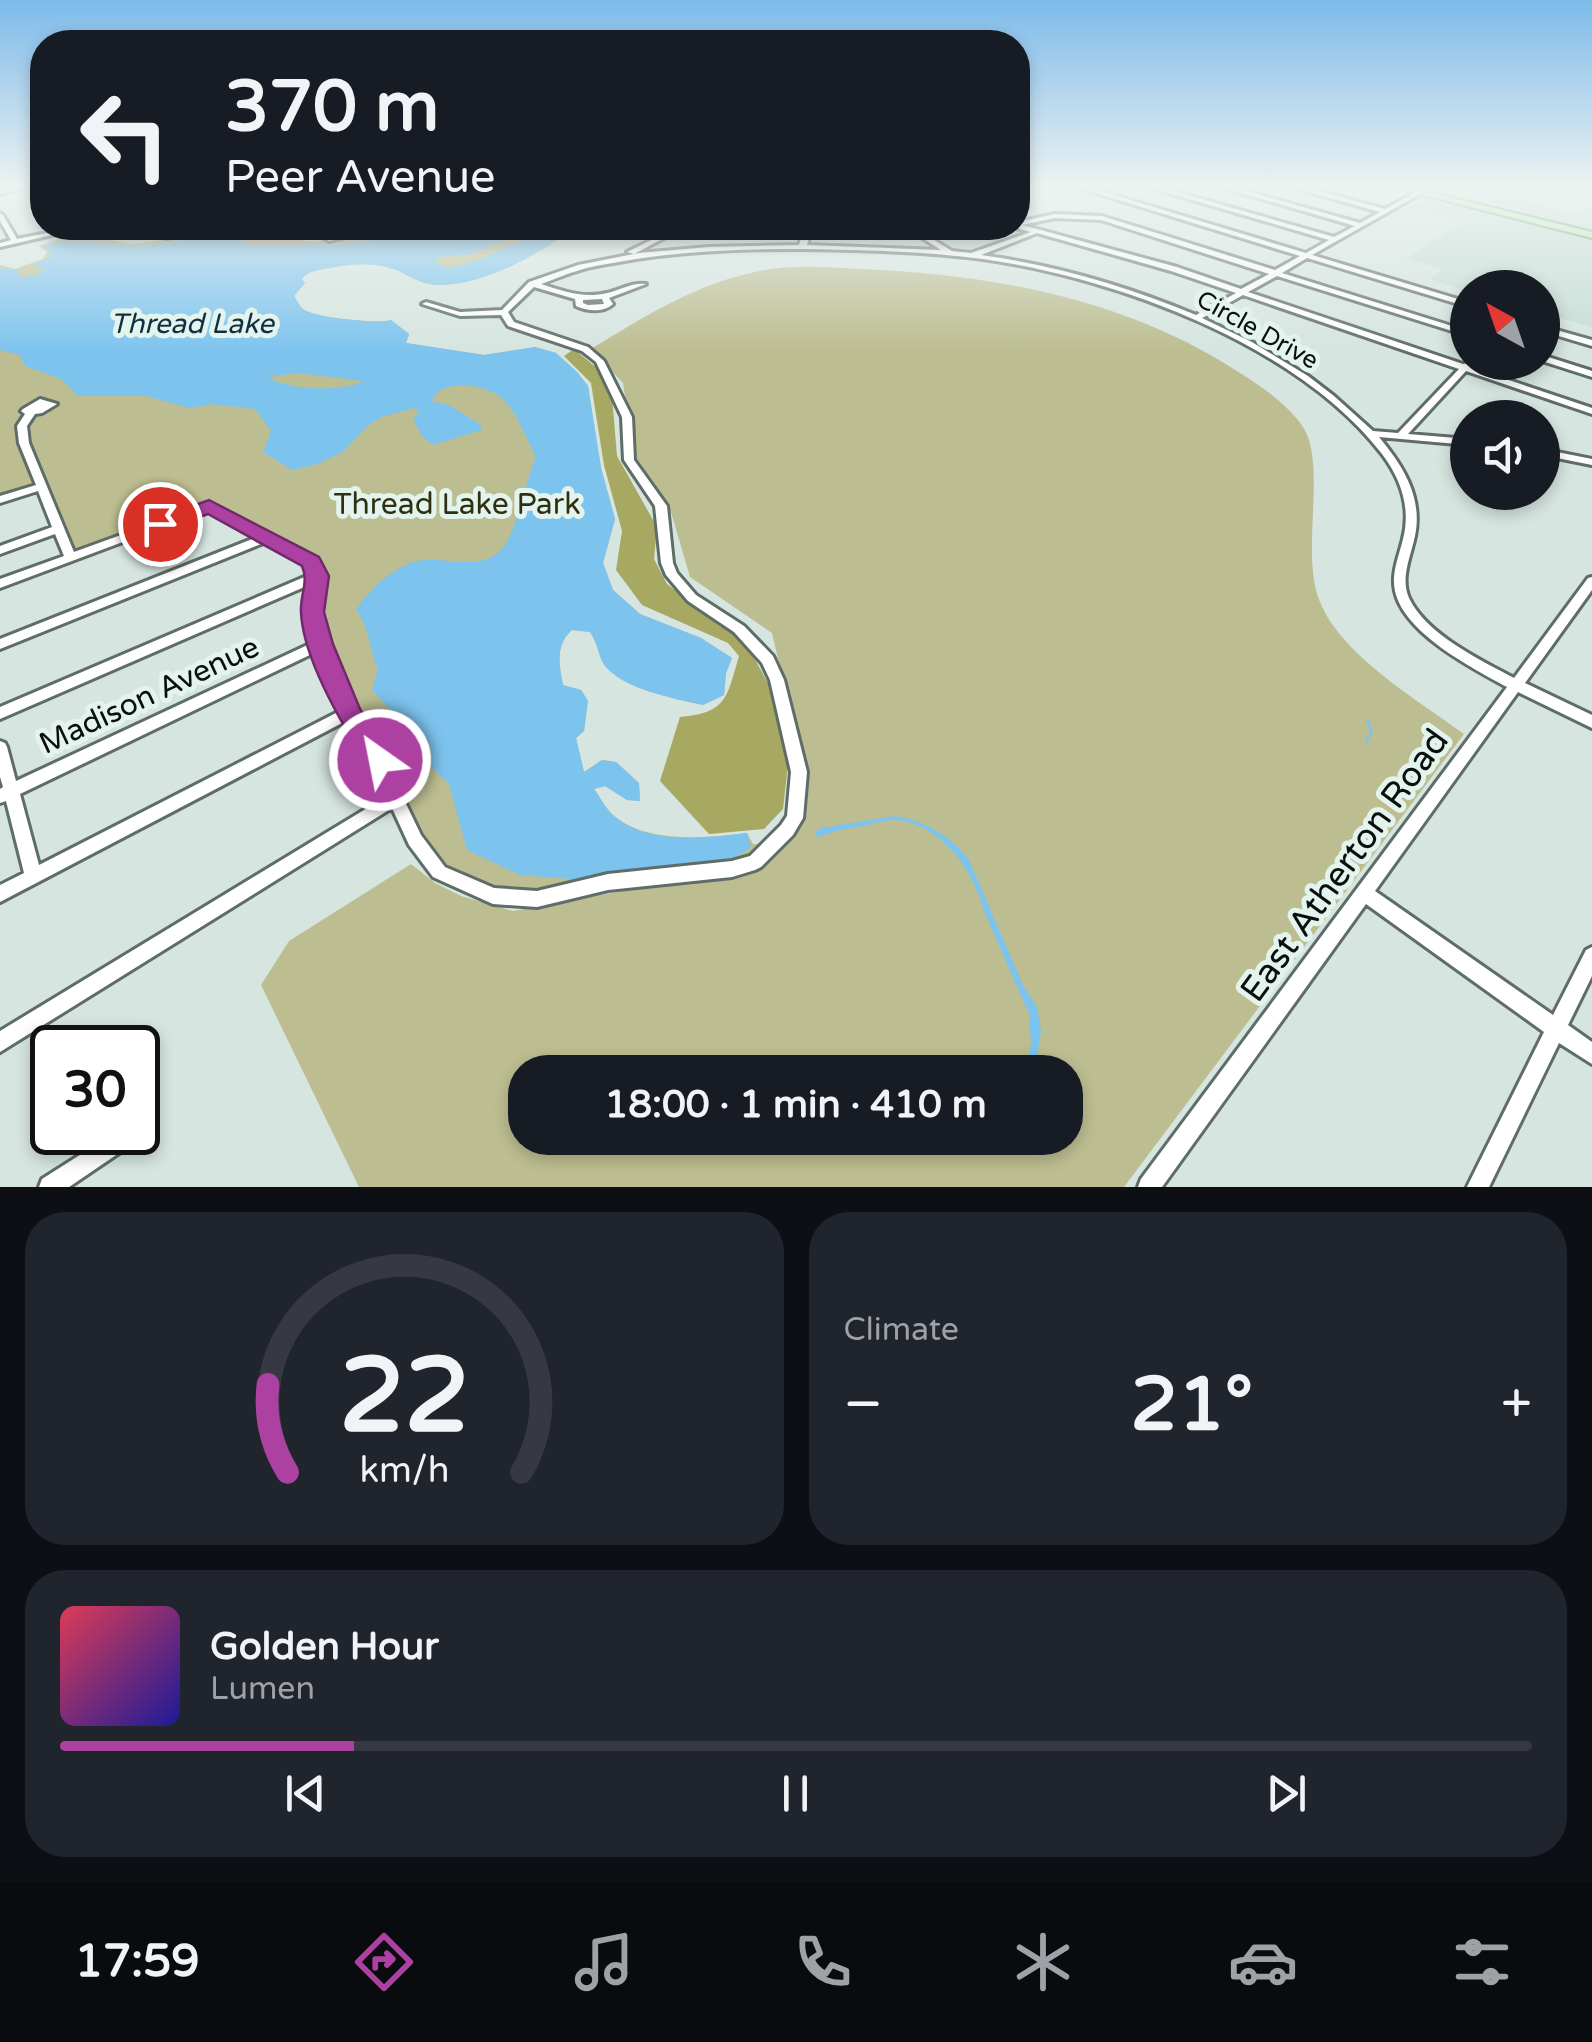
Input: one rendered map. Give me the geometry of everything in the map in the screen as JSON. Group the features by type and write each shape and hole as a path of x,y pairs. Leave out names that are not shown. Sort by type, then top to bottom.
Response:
{"street":[{"path":"803,246 804,241"},
{"path":"931,241 950,253"},
{"path":"971,256 1011,241"},
{"path":"1072,241 1174,268 1450,359"},
{"path":"1177,241 1450,328"},
{"path":"1257,241 1450,300"},
{"path":"1196,318 1332,241"},
{"path":"610,260 657,242 664,253"},
{"name":"Circle Drive","path":"532,284 610,260 664,253 803,246 950,253 1092,281 1196,318 1280,362 1374,434 1413,508 1402,558 1404,599 1439,638 1592,722"},
{"path":"504,312 514,296 532,284 579,298 583,307 600,308 608,304 604,296 642,284"},
{"path":"426,304 460,314 504,312"},
{"path":"0,584 209,506 312,562 318,576 312,612 348,713 366,737 416,840 439,872 493,896 537,899 608,882 732,870 755,862 795,818 799,772 778,680 750,639 692,598 672,575 667,563 661,506 629,460 627,418 608,375 592,352 528,332 511,324 504,312"},
{"path":"1560,333 1592,343"},
{"path":"1560,364 1592,374"},
{"path":"1400,436 1454,380"},
{"path":"1508,380 1592,411"},
{"path":"31,412 24,419 23,439 70,557"},
{"path":"1374,434 1450,440"},
{"path":"1560,456 1592,462"},
{"path":"0,500 40,486"},
{"path":"0,550 58,529"},
{"path":"0,644 264,538"},
{"path":"0,713 318,576"},
{"name":"East Atherton Road","path":"1149,1187 1592,581"},
{"name":"Madison Avenue","path":"6,793 321,644"},
{"path":"0,894 348,713"},
{"path":"0,747 6,793 33,876"},
{"path":"0,1042 396,798"},
{"path":"1363,892 1592,1054"},
{"path":"1478,1187 1592,956"},
{"path":"50,1187 98,1155"}],"shaded area":[{"path":"1433,241 1592,241 1592,327 1560,318 1560,270 1450,270 1450,285 1430,279 1443,269 1406,259"},
{"path":"574,349 598,369 612,396 617,456 657,527 654,559 667,584 746,643 769,685 788,765 783,809 764,829 709,834 660,781 680,717 708,711 723,700 739,656 728,643 642,605 616,570 622,531 604,465 591,383 564,356"}],"green space":[{"name":"Thread Lake Park","path":"53,241 555,241 496,273 460,283 435,285 382,266 347,265 308,274 294,296 303,309 320,315 361,321 391,320 409,334 406,343 484,355 535,347 556,353 588,386 601,468 615,519 603,563 613,590 640,614 701,638 732,658 724,695 703,705 648,691 620,678 602,661 590,632 572,630 563,642 563,685 581,690 588,701 584,731 576,738 584,772 602,760 616,762 639,783 640,801 627,800 605,786 594,789 613,815 642,831 677,837 747,833 753,844 761,844 804,796 804,769 772,633 690,577 671,512 635,459 623,383 591,349 650,314 711,285 781,268 908,272 1049,293 1139,321 1182,340 1255,382 1293,415 1309,440 1314,484 1314,582 1330,622 1383,676 1464,734 1124,1187 359,1187 261,985 289,941 411,864 435,883 461,896 513,911 711,875 513,891 460,874 433,854 345,698 318,616 319,562 213,503 73,553 47,488 0,503 0,265 15,269 43,259 47,252 39,246"}],"water":[{"name":"Thread Lake","path":"70,241 144,246 176,241 244,241 248,246 503,241 472,254 439,257 435,262 448,268 519,241 555,241 496,273 460,283 435,285 382,266 347,265 308,274 294,296 303,309 320,315 361,321 391,320 409,334 406,343 484,355 535,347 556,353 577,372 588,386 601,468 615,519 603,563 613,590 640,614 701,638 732,658 724,695 703,705 648,691 620,678 602,661 590,632 572,630 563,642 560,663 563,685 581,690 588,701 584,731 576,738 584,772 602,760 616,762 639,783 640,801 627,800 605,786 594,789 610,812 627,825 660,836 747,833 751,848 733,858 583,880 520,875 467,850 449,784 432,768 430,745 409,731 372,690 378,669 356,610 368,594 404,566 424,560 478,561 497,553 509,537 536,457 513,411 496,394 476,387 454,386 444,388 432,401 449,405 481,425 481,430 433,445 422,436 413,419 419,412 414,408 381,417 343,452 292,470 263,452 271,431 255,409 212,404 190,408 146,396 78,396 61,379 25,366 20,355 0,350 0,268 19,270 17,275 21,277 37,275 45,268 31,266 52,256 43,246","holes":["298,373 364,381 316,388 288,385 268,377"]},
{"path":"895,816 936,830 954,844 969,860 1023,985 1037,1007 1041,1030 1037,1055 1029,1055 1029,1014 972,879 952,851 926,829 894,820 818,838 815,834 820,828"}],"waterway":[{"path":"1366,742 1372,731 1367,720"}],"route":[{"path":"160,524 209,506 312,562 318,576 312,612 321,644 348,713 380,760"}]}
